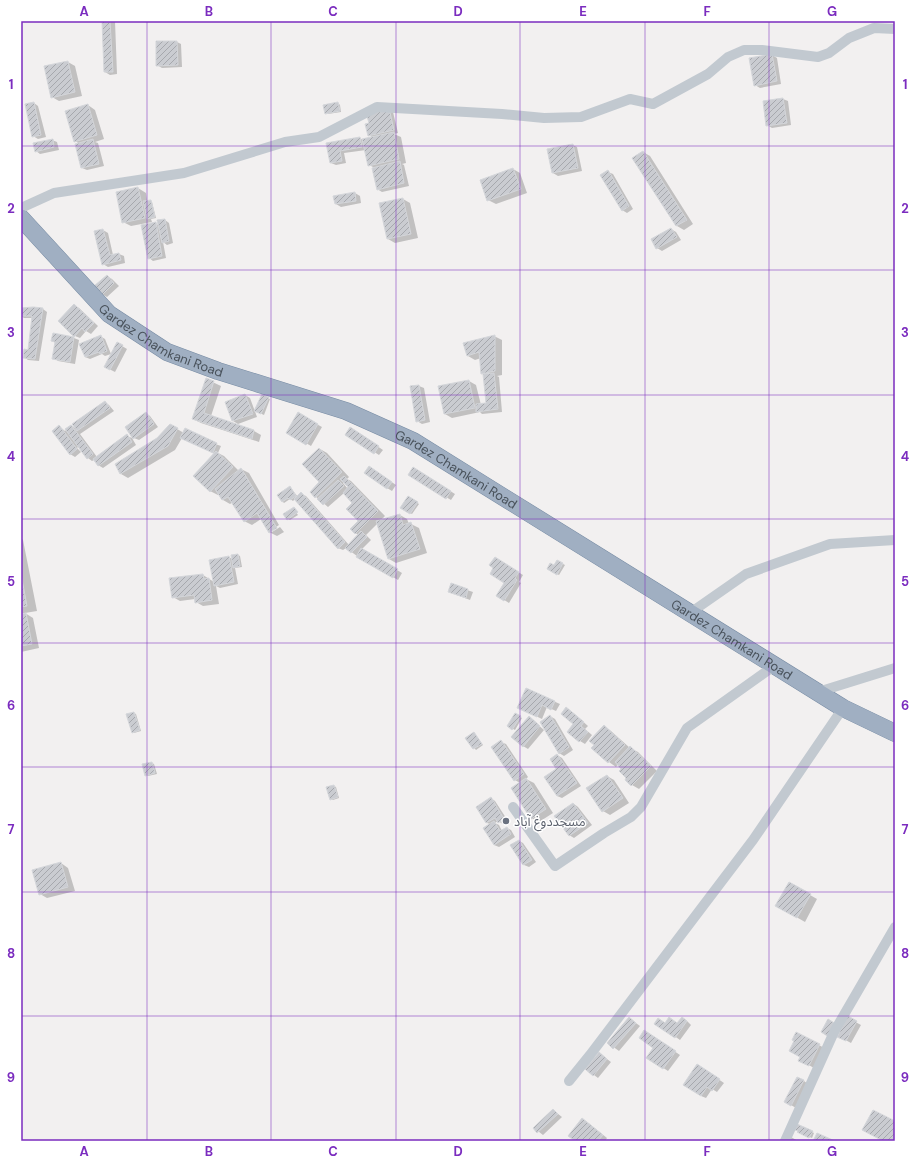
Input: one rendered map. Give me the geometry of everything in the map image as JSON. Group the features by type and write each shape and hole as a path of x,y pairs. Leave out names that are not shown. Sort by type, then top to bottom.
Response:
{"highway":[{"name":"Gardez Chamkani Road","path":"21,218 109,314 166,352 218,371 346,411 413,441 843,708 895,733"}],"street":[{"path":"21,208 54,193 184,173 285,142 319,137 377,107 544,118 581,117 630,99 653,104 708,74 728,57 744,50 762,50 818,57 829,53 849,38 874,28 895,29"},
{"path":"690,613 746,574 830,544 895,540"},
{"path":"513,806 555,866 631,817 641,807 688,728 774,666"},
{"path":"818,692 895,668"},
{"path":"569,1081 753,840 843,708"},
{"path":"785,1141 834,1032 895,927"}],"building":[{"path":"102,21 110,21 113,72 104,72"},
{"path":"156,41 177,41 178,65 156,66"},
{"path":"772,54 777,81 754,86 749,58"},
{"path":"68,61 75,92 51,98 44,66"},
{"path":"783,98 787,123 766,126 763,101"},
{"path":"34,102 41,135 32,137 25,104"},
{"path":"338,102 340,111 325,114 323,105"},
{"path":"88,104 97,135 74,142 65,111"},
{"path":"389,108 394,130 368,136 365,124 369,123 366,113"},
{"path":"394,132 399,159 368,166 362,139"},
{"path":"360,137 362,147 340,151 342,161 330,163 326,143"},
{"path":"53,139 54,147 35,152 33,143"},
{"path":"93,139 99,164 81,168 75,144"},
{"path":"573,144 578,168 552,173 547,149"},
{"path":"643,151 687,220 676,226 632,158"},
{"path":"400,161 404,183 377,190 372,168"},
{"path":"513,168 521,189 487,201 480,180"},
{"path":"608,170 629,206 622,211 600,175"},
{"path":"138,187 145,218 122,223 116,192"},
{"path":"355,192 356,201 335,204 333,196"},
{"path":"403,198 411,234 387,239 379,203"},
{"path":"151,200 155,217 147,219 143,201"},
{"path":"165,219 169,241 162,243 157,220"},
{"path":"156,222 162,256 148,259 141,225"},
{"path":"671,228 677,237 656,249 651,239"},
{"path":"103,229 110,255 119,253 121,260 102,265 94,231"},
{"path":"107,275 114,283 102,295 94,286"},
{"path":"74,304 94,323 85,332 82,328 74,337 58,321"},
{"path":"21,308 43,308 35,359 23,358 24,349 28,350 32,316 21,316"},
{"path":"53,333 74,337 70,362 52,359 55,342 51,341"},
{"path":"101,335 107,351 85,357 79,344"},
{"path":"495,335 495,371 481,374 479,352 467,356 463,343"},
{"path":"117,342 123,345 110,370 104,367"},
{"path":"494,373 498,409 476,412 476,404 486,403 483,374"},
{"path":"206,378 214,381 204,413 254,430 252,439 192,419"},
{"path":"469,380 475,408 444,414 438,386"},
{"path":"419,385 425,420 416,422 410,386"},
{"path":"245,394 253,414 232,421 225,402"},
{"path":"262,394 269,397 261,414 254,411"},
{"path":"105,401 110,408 77,431 72,424"},
{"path":"146,412 154,424 133,439 125,427"},
{"path":"298,412 318,424 306,445 286,433"},
{"path":"170,424 178,428 168,446 120,474 115,464 157,438"},
{"path":"59,425 77,449 70,455 52,431"},
{"path":"71,425 93,454 87,459 65,429"},
{"path":"350,427 379,446 374,454 345,435"},
{"path":"185,428 217,443 213,453 180,438"},
{"path":"127,434 132,442 98,466 93,459"},
{"path":"319,448 342,472 315,498 310,492 319,482 302,464"},
{"path":"216,451 233,467 210,492 193,476"},
{"path":"369,466 392,482 387,489 364,473"},
{"path":"413,467 451,491 446,499 408,475"},
{"path":"241,468 277,528 269,533 257,513 244,522 228,497 222,500 215,489"},
{"path":"344,476 378,511 355,534 350,529 358,521 346,509 352,503 343,493 348,487 340,479"},
{"path":"338,480 344,486 323,505 317,499"},
{"path":"290,486 296,496 290,500 288,498 282,502 277,495"},
{"path":"301,492 345,542 338,549 294,499"},
{"path":"408,496 418,502 410,514 400,508"},
{"path":"294,507 298,512 287,520 283,514"},
{"path":"400,514 403,525 411,522 420,549 388,559 376,521"},
{"path":"361,531 367,537 351,553 345,548"},
{"path":"361,548 398,569 393,578 356,557"},
{"path":"238,554 240,566 233,568 231,555"},
{"path":"229,556 234,582 214,586 209,560"},
{"path":"495,557 519,572 515,578 517,580 504,601 496,596 504,583 490,574 493,568 489,565"},
{"path":"557,560 563,563 557,575 547,569 550,563 554,565"},
{"path":"21,574 27,606 21,607"},
{"path":"203,574 204,579 209,578 212,600 195,603 194,595 172,598 169,578"},
{"path":"451,583 468,589 466,598 448,592"},
{"path":"26,613 32,644 21,646 21,614"},
{"path":"526,688 555,701 551,710 542,705 537,717 517,708"},
{"path":"566,707 584,722 581,726 588,732 579,742 567,732 573,724 561,714"},
{"path":"134,712 140,730 132,733 126,714"},
{"path":"515,713 521,716 512,730 507,726"},
{"path":"550,715 569,747 559,754 540,722"},
{"path":"529,716 540,726 523,747 511,737"},
{"path":"604,725 625,745 608,763 591,748 594,745 589,741"},
{"path":"474,732 482,744 473,749 465,738"},
{"path":"501,740 524,774 514,781 491,747"},
{"path":"630,746 651,766 631,786 619,771 621,769 615,762"},
{"path":"557,754 577,783 557,796 544,777 556,769 550,759"},
{"path":"152,762 155,773 145,776 142,764"},
{"path":"607,775 623,798 602,812 586,788"},
{"path":"526,778 546,809 531,819 511,788"},
{"path":"334,785 338,797 330,800 326,787"},
{"path":"491,797 504,819 498,823 495,818 486,823 476,807"},
{"path":"573,803 588,823 569,836 554,816"},
{"path":"494,821 500,831 507,827 511,834 494,845 483,828"},
{"path":"519,840 532,860 523,865 510,845"},
{"path":"61,862 68,887 39,895 32,870"},
{"path":"789,882 811,894 797,918 775,906"},
{"path":"848,1016 857,1021 846,1041 837,1037"},
{"path":"629,1017 636,1023 613,1049 607,1043"},
{"path":"669,1017 677,1023 682,1017 687,1021 675,1038 654,1024 658,1018 665,1023"},
{"path":"828,1019 836,1024 829,1037 821,1032"},
{"path":"644,1030 676,1051 663,1069 646,1058 653,1048 639,1038"},
{"path":"796,1032 820,1044 809,1066 798,1061 800,1057 789,1051 794,1041 792,1040"},
{"path":"599,1052 607,1059 593,1076 585,1069"},
{"path":"697,1064 720,1079 712,1091 707,1087 701,1096 683,1085"},
{"path":"797,1077 804,1080 791,1106 784,1102"},
{"path":"553,1109 558,1114 537,1133 533,1128"},
{"path":"873,1110 895,1121 895,1141 883,1141 862,1130"},
{"path":"582,1118 603,1135 598,1141 575,1141 568,1136"},
{"path":"797,1124 813,1131 809,1138 795,1130"},
{"path":"817,1133 835,1141 813,1141"}],"place":[{"name":"مسجددوغ آباد","path":"506,821"}]}
